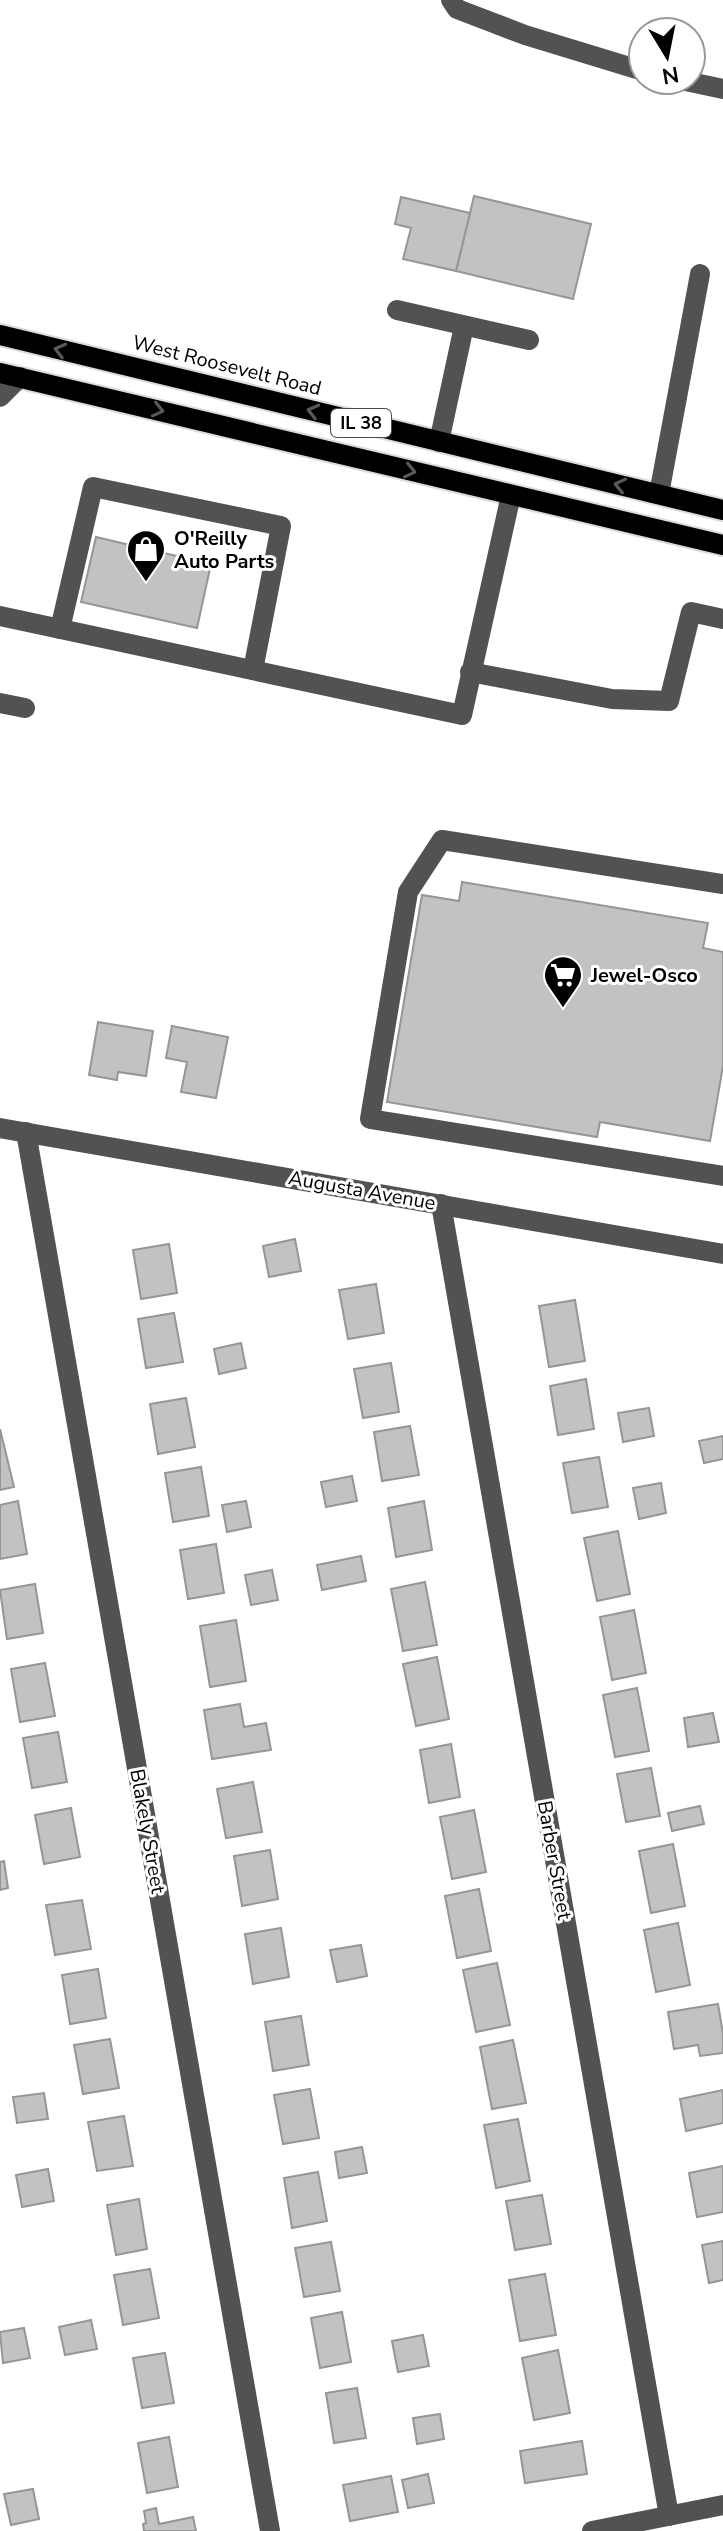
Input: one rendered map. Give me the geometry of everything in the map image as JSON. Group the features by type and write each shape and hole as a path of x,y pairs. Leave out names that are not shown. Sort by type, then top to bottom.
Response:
{"main road":[{"name":"West Roosevelt Road","path":"0,335 723,510"},
{"name":"IL 38","path":"10,375 723,545"}],"street":[{"path":"451,0 457,9 525,35 627,66"},
{"path":"659,494 700,274"},
{"path":"397,310 529,340"},
{"path":"439,442 464,326"},
{"path":"0,397 10,375"},
{"path":"60,629 93,487 281,526 253,670"},
{"path":"0,616 462,715 511,495"},
{"path":"470,672 612,699 669,701 691,612 723,619"},
{"path":"0,703 25,708"},
{"path":"723,884 442,840 408,892 370,1119 723,1176"},
{"name":"Augusta Avenue","path":"0,1128 723,1254"},
{"name":"Blakely Street","path":"26,1132 270,2531"},
{"name":"Barber Street","path":"441,1204 669,2516"},
{"path":"592,2531 723,2505"}],"building":[{"path":"474,196 591,224 573,299 456,271"},
{"path":"401,197 470,213 456,271 403,259 411,228 395,224"},
{"name":"O'Reilly Auto Parts","path":"96,537 211,564 197,628 81,602"},
{"name":"Jewel-Osco","path":"462,882 708,923 703,948 723,952 723,1066 710,1141 600,1122 597,1137 387,1102 422,895 459,901"},
{"path":"98,1022 153,1031 146,1076 118,1072 117,1080 89,1075"},
{"path":"172,1026 228,1037 216,1098 181,1092 187,1062 166,1058"},
{"path":"295,1239 301,1271 269,1277 263,1246"},
{"path":"169,1244 177,1293 141,1299 133,1250"},
{"path":"376,1284 384,1333 348,1339 339,1290"},
{"path":"575,1300 585,1361 549,1367 539,1306"},
{"path":"174,1313 183,1362 146,1368 138,1319"},
{"path":"241,1343 246,1368 219,1374 214,1349"},
{"path":"391,1363 399,1412 363,1418 354,1369"},
{"path":"586,1379 594,1429 558,1435 550,1386"},
{"path":"186,1398 195,1447 158,1454 150,1404"},
{"path":"649,1408 654,1436 623,1442 618,1413"},
{"path":"410,1426 419,1475 382,1481 374,1432"},
{"path":"0,1429 14,1487 0,1490"},
{"path":"723,1436 723,1459 704,1463 699,1441"},
{"path":"599,1457 608,1507 572,1513 563,1463"},
{"path":"201,1467 209,1516 173,1522 165,1473"},
{"path":"352,1476 357,1501 326,1507 321,1482"},
{"path":"661,1483 666,1513 639,1519 633,1488"},
{"path":"18,1501 27,1554 0,1559 0,1505"},
{"path":"246,1501 251,1527 227,1532 222,1505"},
{"path":"424,1501 432,1550 396,1557 388,1508"},
{"path":"618,1531 630,1594 597,1601 584,1538"},
{"path":"216,1544 224,1593 188,1599 180,1550"},
{"path":"361,1556 366,1581 322,1590 317,1565"},
{"path":"272,1570 278,1600 251,1605 245,1575"},
{"path":"425,1582 437,1645 403,1651 391,1589"},
{"path":"35,1584 43,1633 7,1639 0,1590"},
{"path":"634,1610 646,1673 612,1680 600,1617"},
{"path":"236,1620 246,1681 210,1687 200,1626"},
{"path":"437,1657 449,1719 416,1726 403,1664"},
{"path":"45,1663 55,1716 20,1722 11,1669"},
{"path":"637,1688 649,1751 615,1757 603,1695"},
{"path":"240,1704 244,1727 266,1723 271,1750 212,1759 204,1710"},
{"path":"713,1713 719,1742 688,1747 684,1718"},
{"path":"58,1732 67,1782 32,1788 23,1738"},
{"path":"451,1744 460,1797 429,1803 420,1750"},
{"path":"651,1768 660,1816 626,1822 617,1774"},
{"path":"253,1782 262,1832 226,1838 217,1789"},
{"path":"700,1806 704,1824 672,1831 668,1813"},
{"path":"71,1808 80,1857 44,1864 35,1815"},
{"path":"474,1810 486,1872 452,1879 440,1817"},
{"path":"673,1844 685,1906 651,1913 639,1851"},
{"path":"270,1850 278,1899 242,1906 234,1856"},
{"path":"4,1861 8,1888 0,1890 0,1862"},
{"path":"479,1889 491,1951 457,1958 445,1896"},
{"path":"82,1900 91,1949 55,1955 46,1905"},
{"path":"678,1923 690,1985 656,1992 644,1930"},
{"path":"281,1928 289,1977 253,1984 245,1934"},
{"path":"361,1945 367,1976 337,1982 330,1950"},
{"path":"497,1963 510,2025 476,2032 463,1970"},
{"path":"98,1969 106,2018 70,2024 62,1975"},
{"path":"718,2004 723,2053 700,2056 698,2045 674,2049 668,2012"},
{"path":"301,2016 309,2065 273,2071 265,2022"},
{"path":"110,2039 119,2088 83,2094 74,2045"},
{"path":"513,2040 526,2103 492,2109 480,2047"},
{"path":"310,2089 319,2138 283,2144 274,2095"},
{"path":"723,2090 723,2123 686,2131 680,2099"},
{"path":"44,2093 48,2119 17,2123 13,2097"},
{"path":"124,2116 133,2166 97,2171 88,2122"},
{"path":"518,2119 530,2181 496,2188 484,2125"},
{"path":"362,2147 367,2173 339,2178 335,2152"},
{"path":"723,2166 723,2212 697,2217 689,2173"},
{"path":"48,2169 54,2201 22,2207 16,2175"},
{"path":"318,2172 327,2221 292,2228 284,2178"},
{"path":"542,2195 551,2244 515,2250 506,2201"},
{"path":"139,2199 147,2249 116,2255 107,2205"},
{"path":"723,2241 723,2280 709,2283 702,2245"},
{"path":"331,2242 340,2291 304,2297 295,2248"},
{"path":"150,2269 159,2318 123,2325 114,2275"},
{"path":"545,2274 556,2335 520,2341 509,2280"},
{"path":"342,2312 351,2362 320,2368 311,2318"},
{"path":"91,2320 97,2349 65,2355 59,2327"},
{"path":"24,2328 30,2358 3,2363 0,2332"},
{"path":"423,2335 429,2366 398,2372 392,2341"},
{"path":"558,2350 570,2413 534,2420 522,2358"},
{"path":"165,2353 174,2403 142,2408 133,2358"},
{"path":"357,2388 366,2438 334,2443 326,2393"},
{"path":"440,2414 444,2439 417,2444 413,2418"},
{"path":"169,2437 178,2487 147,2493 138,2443"},
{"path":"582,2441 587,2474 525,2483 520,2451"},
{"path":"428,2474 434,2503 408,2508 402,2480"},
{"path":"391,2476 398,2512 350,2521 343,2485"},
{"path":"33,2489 39,2519 11,2525 4,2494"},
{"path":"156,2508 159,2524 193,2517 196,2531 144,2531 144,2511"}],"place":[{"name":"O'Reilly Auto Parts","path":"146,583"},
{"name":"Jewel-Osco","path":"563,1009"}]}
